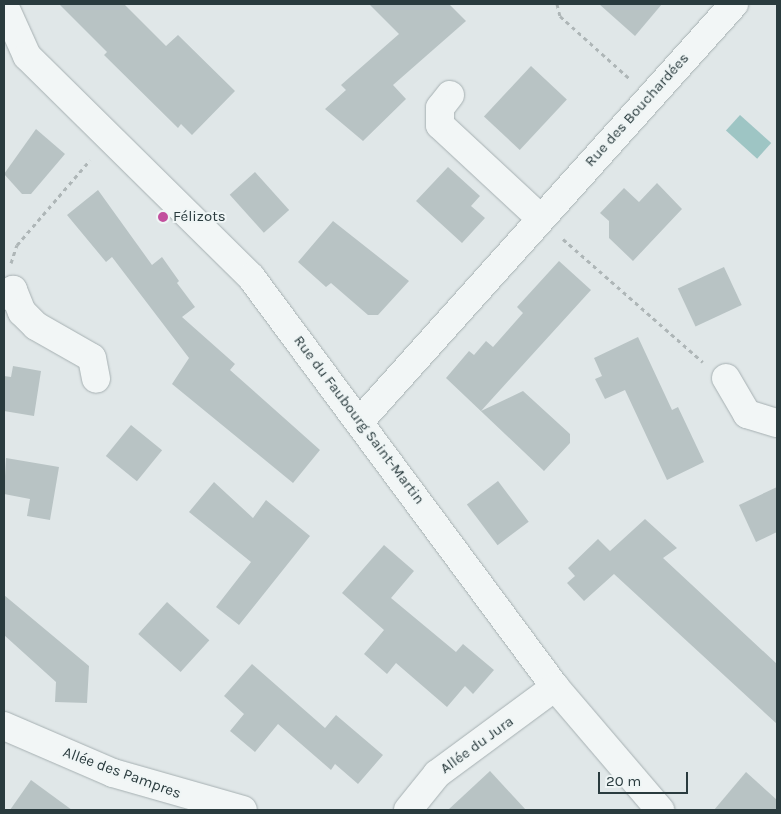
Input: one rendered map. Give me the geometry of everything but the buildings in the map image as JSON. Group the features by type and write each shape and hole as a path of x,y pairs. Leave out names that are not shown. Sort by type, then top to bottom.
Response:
{"street":[{"name":"Rue des Bouchardées","path":"361,420 649,96 734,4"},
{"name":"Rue du Faubourg Saint-Martin","path":"4,5 16,54 109,134 251,277 361,420 556,688 660,810"},
{"path":"450,95 440,108 440,125 540,218"},
{"path":"8,293 22,312 36,326 92,358 96,378"},
{"path":"726,378 747,414 777,422"},
{"name":"Allée du Jura","path":"408,810 438,774 556,688"},
{"name":"Allée des Pampres","path":"4,726 114,773 243,810"}],"path":[{"path":"558,4 560,16 649,96"},
{"path":"8,293 9,276 17,245 109,134"},
{"path":"540,218 682,346 726,378"}],"water":[{"path":"740,115 771,143 757,159 726,131"}],"place":[{"name":"Félizots","path":"163,217"}]}
